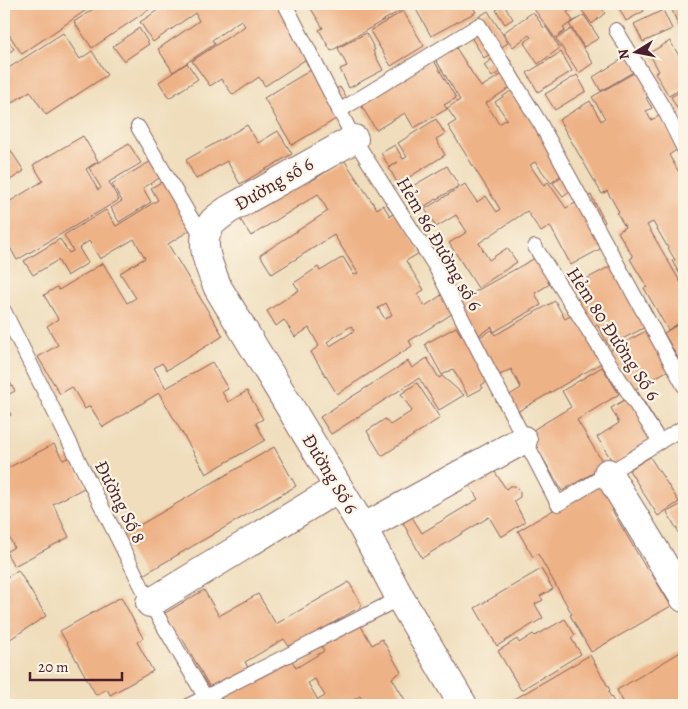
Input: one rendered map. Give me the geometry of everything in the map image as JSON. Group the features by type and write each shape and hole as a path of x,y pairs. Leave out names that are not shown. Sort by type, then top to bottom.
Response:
{"street":[{"name":"Đường số 6","path":"205,240 211,224 228,210 354,138"},
{"name":"Đường Số 6","path":"205,240 207,257 218,288 362,528 400,598 463,705"},
{"path":"362,528 523,440"},
{"path":"608,473 684,598"},
{"path":"150,603 338,488"}],"lane":[{"name":"Hẻm 86 Đường số 6","path":"285,4 354,138 435,266 523,440 558,504 608,473"},
{"path":"339,111 478,25 540,123 684,386"},
{"path":"616,30 664,109 684,149"},
{"path":"138,127 205,240"},
{"name":"Hẻm 80 Đường Số 6","path":"535,247 660,442"},
{"name":"Đường Số 8","path":"4,311 150,603 207,701"},
{"path":"608,473 684,427"},
{"path":"190,705 207,701 400,598"}],"building":[{"path":"4,4 95,4 22,54 4,27"},
{"path":"98,4 157,4 92,48 74,22"},
{"path":"167,4 188,4 189,6 192,4 277,4 311,56 265,86 259,77 233,95 221,79 210,86 192,61 245,26 241,20 212,40 215,44 173,72 158,49 199,21 195,13 153,42 140,22"},
{"path":"308,4 404,4 406,7 331,51 319,30 323,28"},
{"path":"413,4 471,4 476,12 431,36"},
{"path":"570,4 573,8 567,12 573,21 563,28 565,31 555,38 531,5"},
{"path":"588,4 598,4 605,13 592,24 581,9"},
{"path":"627,4 640,4 644,11 626,21 619,8"},
{"path":"504,5 513,19 505,24 496,10"},
{"path":"684,5 684,24 679,27 672,10"},
{"path":"663,10 672,29 643,42 634,24"},
{"path":"403,11 424,46 391,66 370,31"},
{"path":"488,11 508,43 484,58 464,26"},
{"path":"533,12 560,48 538,64 524,43 531,37 529,35 513,47 503,33"},
{"path":"584,15 599,38 584,47 569,24"},
{"path":"139,28 149,44 124,61 113,46"},
{"path":"571,29 593,63 579,73 556,39"},
{"path":"63,33 80,59 92,51 107,75 46,115 30,91 4,108 4,71"},
{"path":"366,33 383,70 349,88 340,69 347,66 338,48"},
{"path":"4,35 14,49 4,56"},
{"path":"670,41 681,59 684,57 684,87 669,96 655,73 659,71 649,53"},
{"path":"453,43 481,87 512,68 520,81 486,103 499,124 507,119 495,102 521,84 568,170 551,183 535,162 530,165 544,185 548,182 566,208 591,195 605,222 599,225 609,244 571,265 550,226 541,232 527,211 479,243 489,260 507,248 517,262 478,288 449,243 467,232 456,215 436,227 425,209 465,184 477,202 486,196 497,212 500,209 448,126 456,121 447,108 460,100 433,55"},
{"path":"503,51 512,63 492,77 484,65"},
{"path":"561,52 572,71 538,92 527,73"},
{"path":"629,55 638,69 601,91 593,77"},
{"path":"4,56 9,62 4,65"},
{"path":"433,59 456,98 444,105 447,109 414,128 405,113 376,130 355,95"},
{"path":"187,63 198,79 169,98 159,82"},
{"path":"321,64 336,89 340,87 353,109 292,145 264,98"},
{"path":"639,70 653,94 646,98 652,108 646,111 651,120 659,116 678,149 669,155 684,181 684,281 684,320 668,330 644,288 647,287 630,259 633,257 618,232 625,227 617,213 619,212 607,191 602,194 559,120 590,101 601,121 605,118 592,97","holes":["653,222 675,260 672,261 684,281 681,283 647,225"]},
{"path":"577,75 586,91 555,110 545,94"},
{"path":"684,89 684,121 671,97"},
{"path":"436,119 445,134 436,139 445,155 398,184 389,168 398,162 389,167 381,153 395,145 403,159 407,157 398,143"},
{"path":"247,125 258,143 278,131 292,154 240,184 227,161 196,179 186,160"},
{"path":"83,136 98,161 86,169 98,190 101,188 89,168 129,144 141,163 109,182 119,200 17,260 4,237 4,205 43,181 33,165"},
{"path":"4,140 24,171 4,184"},
{"path":"158,157 168,173 143,188 151,202 119,222 111,208 122,201 112,184"},
{"path":"344,160 377,209 383,205 390,216 396,212 421,252 406,261 424,290 417,294 425,306 443,294 455,312 409,341 412,346 337,394 311,352 319,346 309,328 295,337 284,320 276,326 267,311 299,290 294,283 318,267 320,271 343,257 354,275 358,273 334,235 272,274 260,255 328,211 318,194 251,236 240,219 306,176 310,182","holes":["386,303 392,315 385,319 378,308","351,326 354,331 330,346 327,342"]},
{"path":"447,166 459,186 418,210 406,190"},
{"path":"565,174 575,187 563,196 553,183"},
{"path":"170,177 198,225 168,244 223,336 167,370 162,363 154,368 166,388 212,362 228,389 222,392 228,402 247,391 263,419 256,423 265,440 206,474 159,393 103,427 90,406 85,409 72,387 60,394 38,357 58,345 47,326 58,319 44,295 57,287 59,290 103,263 127,303 136,298 120,273 145,258 134,239 100,259 89,241 79,248 88,263 67,276 58,260 33,275 24,261 60,239 69,253 73,251 64,235 106,210 116,226 158,200 151,188"},
{"path":"535,258 550,284 535,293 541,305 494,332 492,327 474,338 476,339 492,330 495,335 555,301 565,319 576,313 603,362 517,412 508,396 521,388 511,369 481,385 483,388 468,396 453,369 442,375 425,344 456,327 461,335 470,330 455,303"},
{"path":"618,262 618,278 632,306 643,300 655,322 609,346 597,324 592,327 577,300 583,296 577,284"},
{"path":"684,321 684,369 664,333"},
{"path":"657,325 679,364 632,391 609,351"},
{"path":"427,358 439,378 442,376 464,395 439,410 419,378 331,434 320,417 408,361 412,368"},
{"path":"602,367 619,394 577,420 605,466 562,491 528,433 571,407 562,391"},
{"path":"4,372 15,391 4,397"},
{"path":"417,383 440,418 382,456 367,431 385,419 390,425 412,411 401,394"},
{"path":"638,392 663,433 614,464 597,437 619,423 611,408"},
{"path":"4,401 11,415 4,419"},
{"path":"54,444 63,460 70,457 86,487 53,504 69,537 14,566 6,552 14,547 4,530 4,470"},
{"path":"274,447 296,486 143,575 121,536"},
{"path":"650,457 679,502 658,516 629,470"},
{"path":"493,469 506,489 510,486 515,486 520,491 520,497 514,501 525,522 501,537 489,517 422,558 403,523 412,517 422,533 478,499 468,483"},
{"path":"602,481 617,507 612,510 647,570 649,569 671,606 591,652 538,554 533,557 518,531"},
{"path":"684,503 684,532 680,535 667,512"},
{"path":"541,569 553,589 540,596 543,600 535,604 543,618 497,646 475,608"},
{"path":"18,570 46,616 4,643 4,579"},
{"path":"349,582 362,606 290,648 284,639 245,662 249,669 212,691 182,638 176,642 160,616 204,590 219,616 258,594 276,624"},
{"path":"121,597 143,638 137,642 153,671 110,695 107,689 96,695 60,631"},
{"path":"355,616 372,645 382,639 401,672 392,678 408,705 365,705 360,696 345,705 225,705 218,694 288,653 296,668 324,651 317,638","holes":["315,679 325,696 318,700 308,683"]},
{"path":"565,619 575,635 571,638 581,654 521,690 498,651 517,639 519,643 533,634 535,636"},
{"path":"684,650 684,705 625,705 617,690"},
{"path":"590,655 610,690 608,692 616,705 516,705 513,700"}]}
